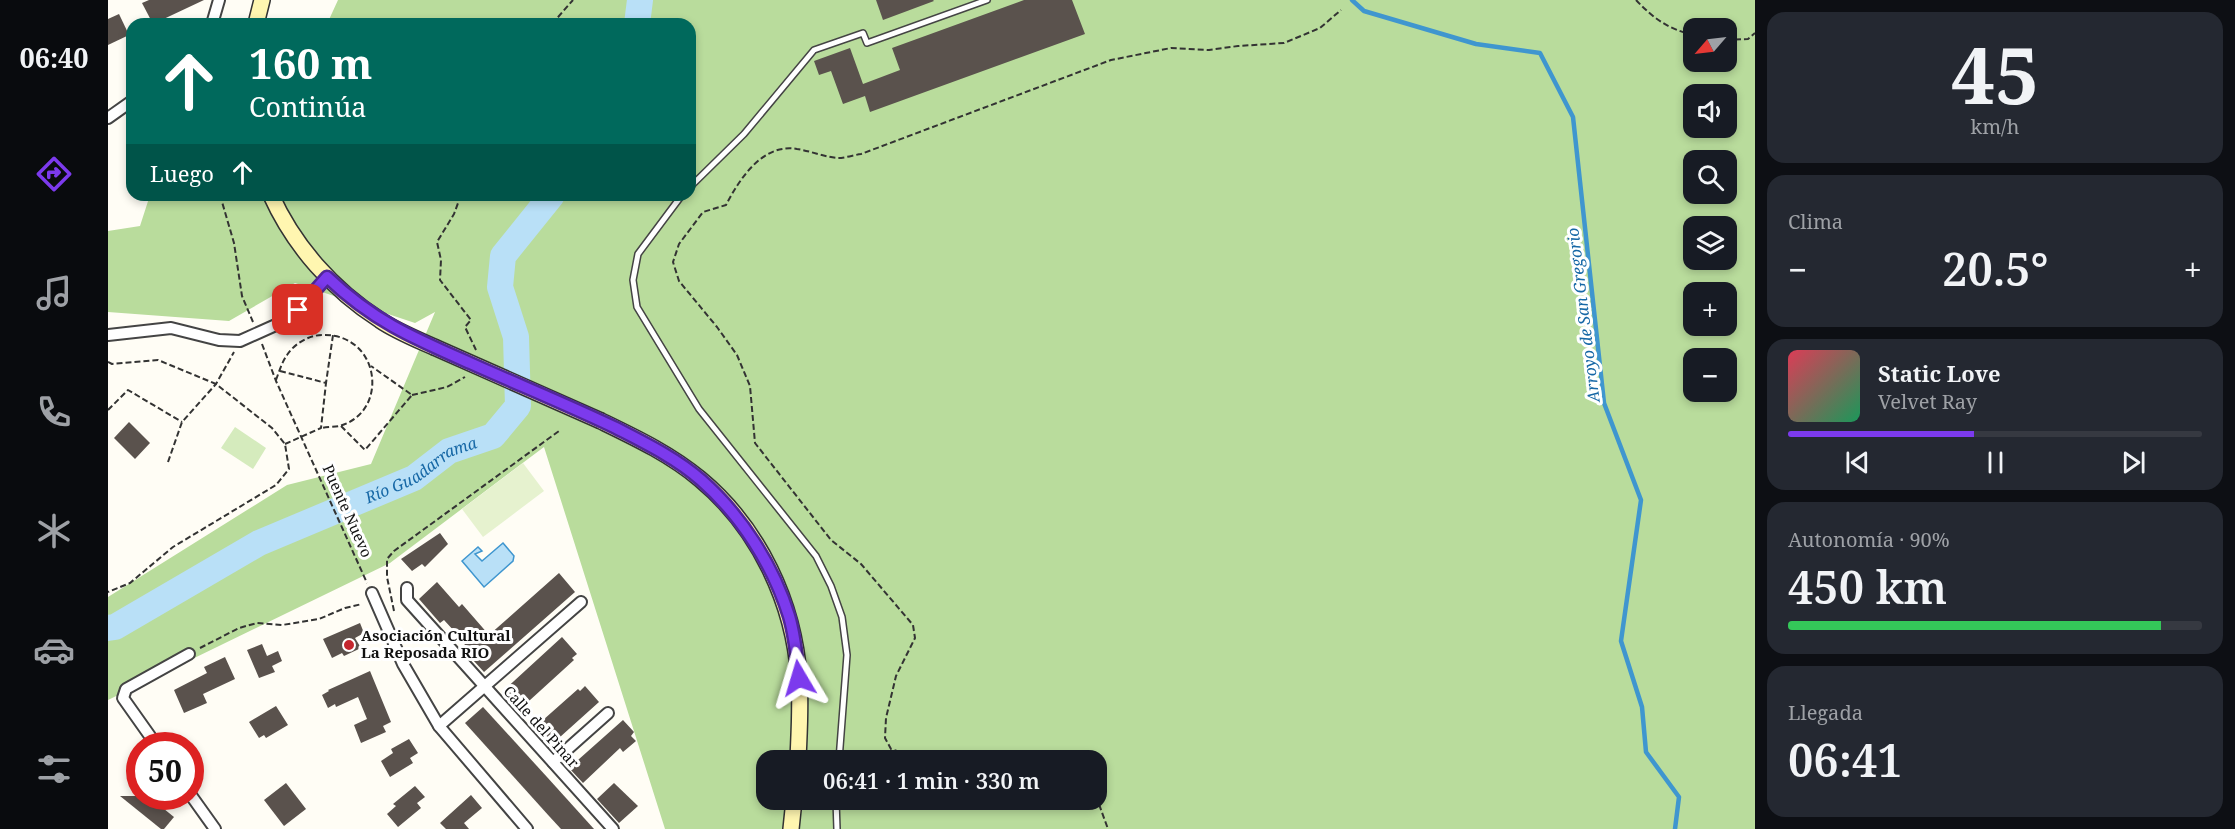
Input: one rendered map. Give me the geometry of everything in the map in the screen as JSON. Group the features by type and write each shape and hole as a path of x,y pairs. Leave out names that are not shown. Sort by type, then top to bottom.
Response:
{"main road":[{"path":"258,18 262,0"},
{"path":"274,201 298,243 327,277 353,301 381,321 434,347 602,421 662,452 701,479 736,517 754,542 781,592 790,618 799,678 798,750"},
{"path":"790,829 794,810"},
{"path":"797,810 798,829"}],"street":[{"path":"214,18 219,0"},
{"path":"108,118 126,105"},
{"path":"108,334 171,328 219,340 240,341 258,334 298,310 327,277"},
{"name":"Calle del Pinar","path":"407,588 407,600 613,829"},
{"path":"372,594 403,664 439,726 527,829"},
{"path":"439,726 581,602"},
{"path":"147,732 123,698 126,689 189,654"},
{"path":"553,762 608,713"},
{"path":"201,810 215,829"}],"lane":[{"path":"696,181 744,134 814,50 863,33 867,43 987,0"},
{"path":"678,201 638,254 633,280 637,307 699,409 816,556 831,586 842,617 847,655 840,750"},
{"path":"836,810 837,829"}],"path":[{"path":"557,18 573,0"},
{"path":"1636,0 1651,15 1675,31 1683,33"},
{"path":"894,750 891,749 885,738 886,718 896,676 915,638 913,625 861,564 831,540 755,443 750,386 737,355 717,327 678,281 673,262 679,244 703,212 726,205 735,188 760,159 772,150 795,148 839,158 861,154 1111,60 1171,48 1209,50 1284,43 1320,28 1341,10"},
{"path":"1737,40 1748,39 1755,33"},
{"name":"Puente Nuevo","path":"222,201 234,243 242,296 276,381 372,594"},
{"path":"459,201 454,214 437,242 441,260 440,280 471,320 465,327 476,351"},
{"path":"276,381 287,355 299,342 315,335 333,335 350,340 363,352 371,365 411,395"},
{"path":"321,428 333,335"},
{"path":"168,462 182,422 216,384 240,341"},
{"path":"108,362 112,364 158,360 216,384 272,428 285,444 289,469 276,485 172,547 130,583 108,592"},
{"path":"285,444 321,428 340,426 356,417 367,403 373,386 371,365"},
{"path":"280,371 326,383"},
{"path":"340,426 365,450 411,395 447,387 466,376"},
{"path":"108,410 128,390 182,422"},
{"path":"396,620 387,577 387,559 394,551 560,431"},
{"path":"189,654 239,628 257,623 282,625 319,619 358,604 376,605"},
{"path":"1101,810 1108,829"}],"green space":[{"path":"338,0 1755,0 1755,829 665,829 544,447 390,563 108,700 108,597 287,485 371,464 435,312 415,323 295,283 229,321 108,312 108,231 140,226 148,201 696,201 696,18 330,18"},
{"path":"235,427 266,448 253,469 221,448"},
{"path":"523,463 544,491 483,537 462,509"}],"water":[{"path":"503,543 514,556 513,561 484,587 462,561 478,547 482,551 475,554 482,561"}],"building":[{"path":"149,0 204,0 166,18 150,18 142,3"},
{"path":"876,0 933,0 934,1 883,20"},
{"path":"1024,0 1072,0 1085,34 870,112 865,96 843,104 831,71 819,75 814,61 850,48 863,84 900,70 892,48"},
{"path":"119,14 126,29 126,36 108,45 108,19"},
{"path":"129,422 150,443 135,459 114,438"},
{"path":"440,533 448,544 425,567 422,564 412,571 401,559"},
{"path":"559,573 575,592 484,672 462,648 465,645 455,632 444,620 440,623 419,599 437,582 459,607 462,604 489,635"},
{"path":"360,623 364,633 355,638 361,648 344,656 342,653 332,658 323,639"},
{"path":"562,637 577,654 572,658 574,660 518,711 502,692"},
{"path":"262,644 267,656 278,651 282,661 272,666 275,672 259,678 247,650"},
{"path":"225,657 235,679 203,694 207,703 184,713 174,690 207,673 204,667"},
{"path":"370,671 391,722 383,726 386,732 361,743 354,725 367,719 358,697 336,707 335,704 328,708 322,695"},
{"path":"585,686 599,702 550,746 534,728 578,689 580,691"},
{"path":"276,706 288,725 266,738 264,735 259,738 249,722"},
{"path":"483,707 594,829 561,829 549,816 465,723"},
{"path":"623,720 634,732 631,736 636,741 623,752 620,748 583,783 569,768"},
{"path":"409,739 418,753 410,758 413,763 390,777 381,761 393,753 391,749"},
{"path":"286,783 306,809 284,826 264,800"},
{"path":"614,783 638,806 619,823 597,799"},
{"path":"415,786 425,797 417,803 421,808 398,827 387,814 396,806 393,804"},
{"path":"471,795 482,808 464,823 469,829 446,829 440,823"},
{"path":"137,810 165,810 174,817 164,829"}],"waterway":[{"name":"Río Guadarrama","path":"638,18 640,0"},
{"name":"Arroyo de San Gregorio","path":"1352,0 1364,11 1476,44 1540,53 1573,117 1604,403 1641,500 1621,641 1642,707 1646,752 1679,797 1675,829"},
{"name":"Río Guadarrama","path":"108,628 115,627 259,543 414,478 449,451 493,436 518,406 516,337 500,287 503,256 547,201"}],"place":[{"name":"Asociación Cultural La Reposada RIO","path":"349,645"}],"route":[{"path":"298,310 327,277 353,301 381,321 434,347 602,421 662,452 701,479 736,517 754,542 781,592 790,618 797,652 799,678"}]}
